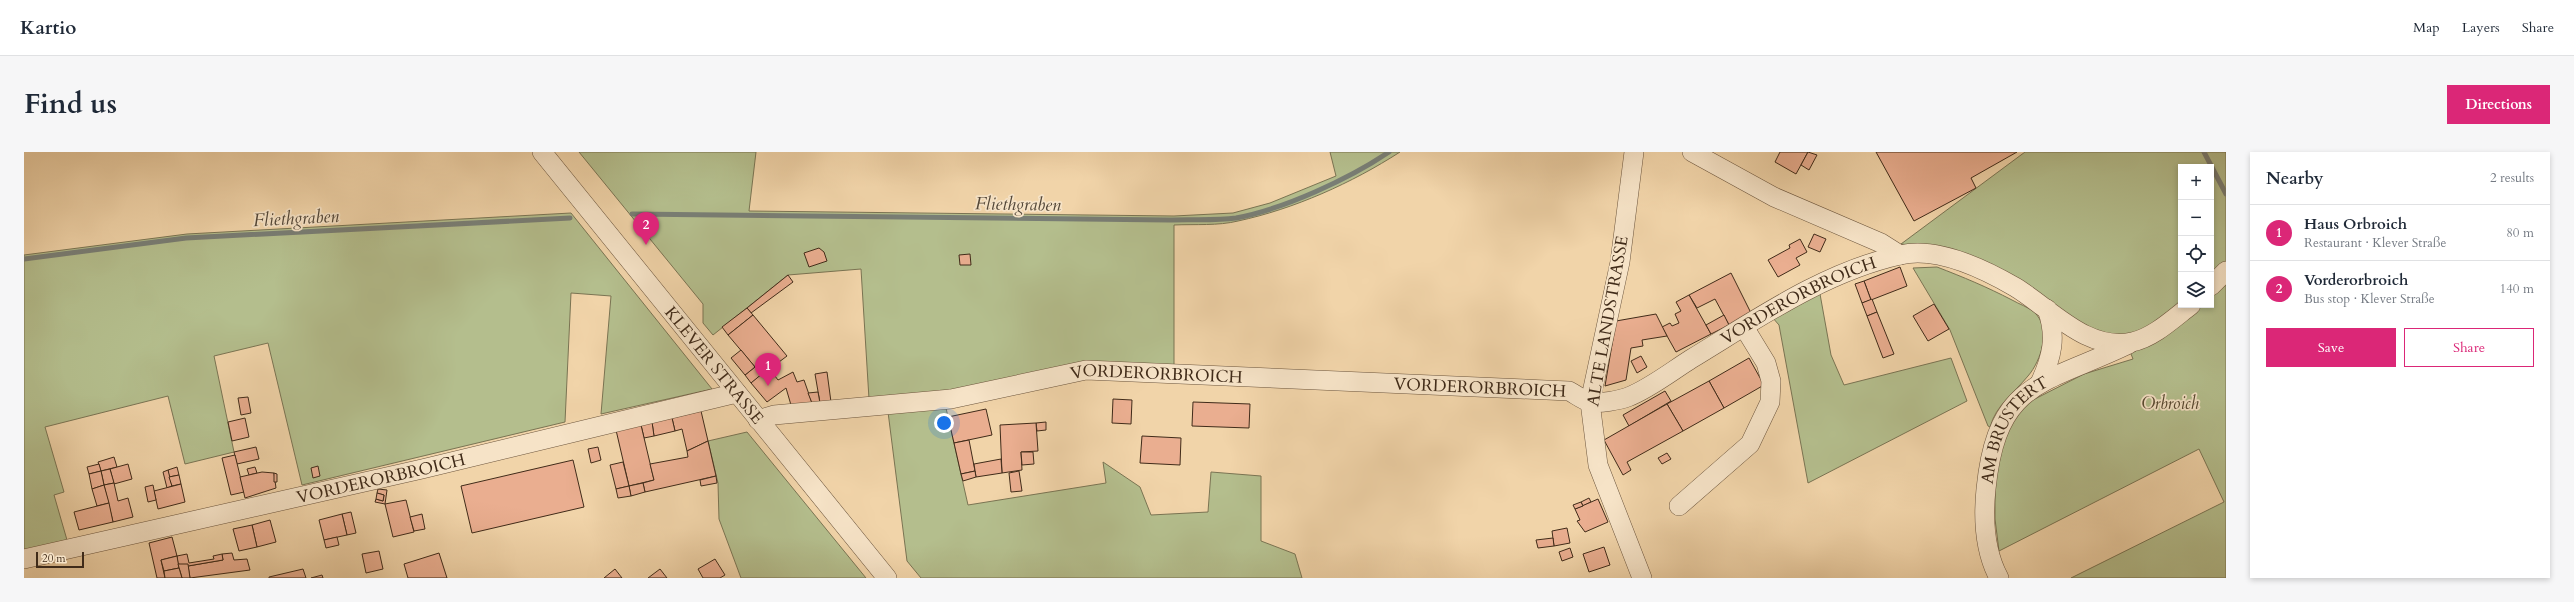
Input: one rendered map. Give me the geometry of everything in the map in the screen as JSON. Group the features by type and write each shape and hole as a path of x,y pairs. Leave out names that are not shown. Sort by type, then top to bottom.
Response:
{"street":[{"name":"KLEVER STRASSE","path":"542,152 887,578"},
{"name":"ALTE LANDSTRASSE","path":"1634,152 1620,262 1590,402 1598,465 1642,578"},
{"path":"1692,152 1774,197 1881,243 1900,255"},
{"name":"VORDERORBROICH","path":"758,420 774,415 951,399 1086,370 1569,391 1590,402 1628,397 1744,327 1841,273 1900,255 1917,252 1960,262 2016,288 2086,335 2120,344 2134,342 2164,326 2186,308"},
{"path":"2214,283 2226,271"},
{"path":"2040,383 2049,363 2052,341 2053,326 2047,309"},
{"path":"1679,506 1750,444 1770,402 1771,381 1766,363 1744,327"},
{"name":"AM BRUSTERT","path":"1999,578 1989,550 1986,527 1988,467 1999,427 2010,408 2040,383 2134,342"},
{"name":"VORDERORBROICH","path":"24,559 422,469 737,393"}],"green space":[{"path":"579,152 756,152 749,211 1174,216 1233,213 1270,203 1336,176 1330,152 1400,152 1362,174 1322,194 1280,210 1230,223 1174,225 1174,368 943,394 869,399 861,269 788,275 713,335 703,323 703,304"},
{"name":"Orbroich","path":"2025,152 2226,152 2226,578 2071,578 2224,502 2199,449 1999,551 1995,519 1995,486 1999,455 2013,419 2029,402 2084,374 2133,359 2124,336 2100,335 1931,247 1901,244"},
{"path":"571,213 712,389 601,414 611,296 571,293 565,422 302,485 268,343 214,356 234,452 185,464 168,396 45,427 64,492 54,495 67,540 24,550 24,255 187,234"},
{"path":"1937,267 1984,286 2029,309 2034,312 2042,327 2043,344 2033,370 1996,412 1990,427 1988,426 1950,330 1913,268"},
{"path":"1820,294 1831,355 1844,385 1951,358 1967,401 1808,483 1779,325 1772,317"},
{"path":"946,408 968,505 1106,483 1103,462 1140,487 1151,515 1208,512 1211,472 1261,476 1261,541 1295,554 1302,578 921,578 907,561 888,412"},
{"path":"747,432 866,578 741,578 719,519 718,483 708,441"}],"building":[{"path":"1780,152 1808,152 1796,174 1775,162"},
{"path":"1808,152 1817,155 1809,170 1801,165"},
{"path":"1876,152 2017,152 1971,178 1976,188 1914,221"},
{"path":"1814,234 1826,239 1820,252 1808,247"},
{"path":"1800,239 1807,252 1796,258 1800,265 1778,277 1768,260 1790,248 1789,245"},
{"path":"819,248 824,252 827,261 809,267 804,253"},
{"path":"970,254 971,265 960,265 959,255"},
{"path":"1900,267 1907,286 1871,300 1864,281"},
{"path":"1731,273 1751,313 1729,325 1715,299 1697,308 1689,295"},
{"path":"788,275 793,282 751,313 747,308"},
{"path":"1864,281 1871,300 1862,303 1855,284"},
{"path":"1689,295 1711,334 1676,352 1662,327 1670,323 1672,326 1679,323 1675,314 1681,311 1676,302"},
{"path":"1872,299 1877,312 1867,316 1862,303"},
{"path":"1934,304 1949,329 1928,341 1913,316"},
{"path":"747,308 753,315 728,335 722,327"},
{"path":"1877,312 1894,354 1883,358 1867,316"},
{"path":"1656,314 1667,336 1642,340 1643,346 1631,348 1626,380 1605,386 1616,321"},
{"path":"753,315 787,356 751,383 745,375 755,367 728,335"},
{"path":"1724,315 1729,325 1711,334 1706,325"},
{"path":"741,350 755,367 745,375 731,358"},
{"path":"1641,356 1647,367 1637,373 1631,361"},
{"path":"1749,358 1764,385 1724,408 1709,381"},
{"path":"769,368 778,380 793,372 797,382 804,380 812,403 791,405 786,388 767,402 751,383"},
{"path":"827,372 831,402 820,403 815,374"},
{"path":"1709,381 1724,408 1683,431 1667,404"},
{"path":"1665,391 1671,401 1629,426 1623,415"},
{"path":"818,392 820,403 812,403 808,393"},
{"path":"248,397 251,413 241,415 238,398"},
{"path":"1113,399 1132,400 1131,424 1112,423"},
{"path":"1193,402 1250,404 1249,428 1192,426"},
{"path":"1667,404 1683,431 1627,462 1631,470 1623,475 1604,440"},
{"path":"986,409 992,435 954,443 948,417"},
{"path":"701,411 708,441 687,451 682,429 675,431 672,418"},
{"path":"245,418 249,437 232,441 228,422"},
{"path":"672,418 675,431 654,436 652,422"},
{"path":"652,422 654,436 644,438 641,425"},
{"path":"1046,422 1046,430 1037,431 1036,423"},
{"path":"1036,423 1038,451 1021,452 1022,470 1002,473 1000,425"},
{"path":"641,425 654,480 629,486 616,430"},
{"path":"1142,436 1181,438 1180,465 1140,463"},
{"path":"969,440 975,471 961,474 954,443"},
{"path":"708,441 716,476 645,492 643,483 654,480 650,464 688,457 687,451"},
{"path":"256,447 259,459 237,464 234,452"},
{"path":"598,447 601,460 591,463 588,449"},
{"path":"1021,452 1033,452 1034,464 1022,465"},
{"path":"1667,453 1671,459 1662,464 1658,458"},
{"path":"235,455 244,492 231,495 222,458"},
{"path":"114,457 117,467 101,471 98,462"},
{"path":"1001,459 1002,473 976,477 974,464"},
{"path":"573,460 584,507 472,533 461,486"},
{"path":"623,462 629,486 616,489 610,465"},
{"path":"99,464 101,471 89,474 87,467"},
{"path":"128,464 132,479 114,484 110,469"},
{"path":"318,466 320,476 313,478 311,468"},
{"path":"177,467 179,475 169,477 168,470"},
{"path":"255,467 257,473 249,475 247,469"},
{"path":"110,469 114,483 104,485 101,471"},
{"path":"168,470 172,486 167,488 163,472"},
{"path":"101,471 104,485 92,489 89,474"},
{"path":"975,471 976,477 963,481 961,474"},
{"path":"1019,471 1022,491 1011,492 1009,473"},
{"path":"262,472 274,473 276,488 245,498 240,477"},
{"path":"274,473 277,474 277,482 274,482"},
{"path":"179,475 181,484 172,486 169,477"},
{"path":"716,476 717,483 701,486 700,480"},
{"path":"114,483 118,501 128,498 133,517 113,522 104,485"},
{"path":"643,483 645,492 631,496 629,486"},
{"path":"181,484 185,502 158,509 154,491"},
{"path":"104,485 109,503 97,506 92,489"},
{"path":"153,485 156,500 148,502 145,487"},
{"path":"629,486 631,496 618,498 616,489"},
{"path":"378,489 387,490 385,504 375,502 376,499 383,501 384,495 377,493"},
{"path":"377,493 384,495 383,501 376,499"},
{"path":"1589,498 1591,502 1583,506 1581,502"},
{"path":"1598,499 1608,522 1585,532 1577,521 1580,520 1575,509"},
{"path":"406,500 414,532 393,537 385,504"},
{"path":"1581,502 1583,506 1575,509 1573,505"},
{"path":"109,503 113,522 79,530 74,512"},
{"path":"351,512 356,533 347,535 342,514"},
{"path":"342,514 347,535 324,540 319,520"},
{"path":"422,514 425,529 414,531 410,517"},
{"path":"270,520 276,542 257,547 252,525"},
{"path":"252,525 257,547 239,551 233,529"},
{"path":"1567,528 1570,543 1554,546 1552,531"},
{"path":"172,537 177,556 161,560 165,578 157,578 149,543"},
{"path":"337,537 339,545 326,548 324,540"},
{"path":"1553,538 1554,546 1538,548 1536,540"},
{"path":"1604,547 1610,565 1589,572 1583,554"},
{"path":"1570,548 1573,557 1562,561 1559,552"},
{"path":"379,551 383,569 366,573 362,554"},
{"path":"232,553 234,560 247,559 250,570 190,578 188,566 223,560 222,554"},
{"path":"439,553 447,578 408,578 404,564"},
{"path":"187,554 189,563 214,559 213,556 222,554 223,560 188,566 178,564 177,556"},
{"path":"177,556 179,568 164,571 161,560"},
{"path":"715,559 725,575 720,578 703,578 698,569"},
{"path":"178,564 188,564 190,578 182,578"},
{"path":"179,568 182,578 165,578 164,571"},
{"path":"303,569 306,578 269,578 269,577"},
{"path":"615,569 622,578 604,578"},
{"path":"660,569 667,578 648,578"},
{"path":"322,575 323,578 311,578"}],"waterway":[{"name":"Fliethgraben","path":"632,214 1169,220 1228,219 1255,214 1275,208 1316,192 1355,172 1389,152"},
{"path":"2204,152 2226,194"},
{"name":"Fliethgraben","path":"24,259 186,238 570,218"}],"place":[{"name":"Vorderorbroich","path":"646,245"},
{"name":"Haus Orbroich","path":"768,386"}]}
